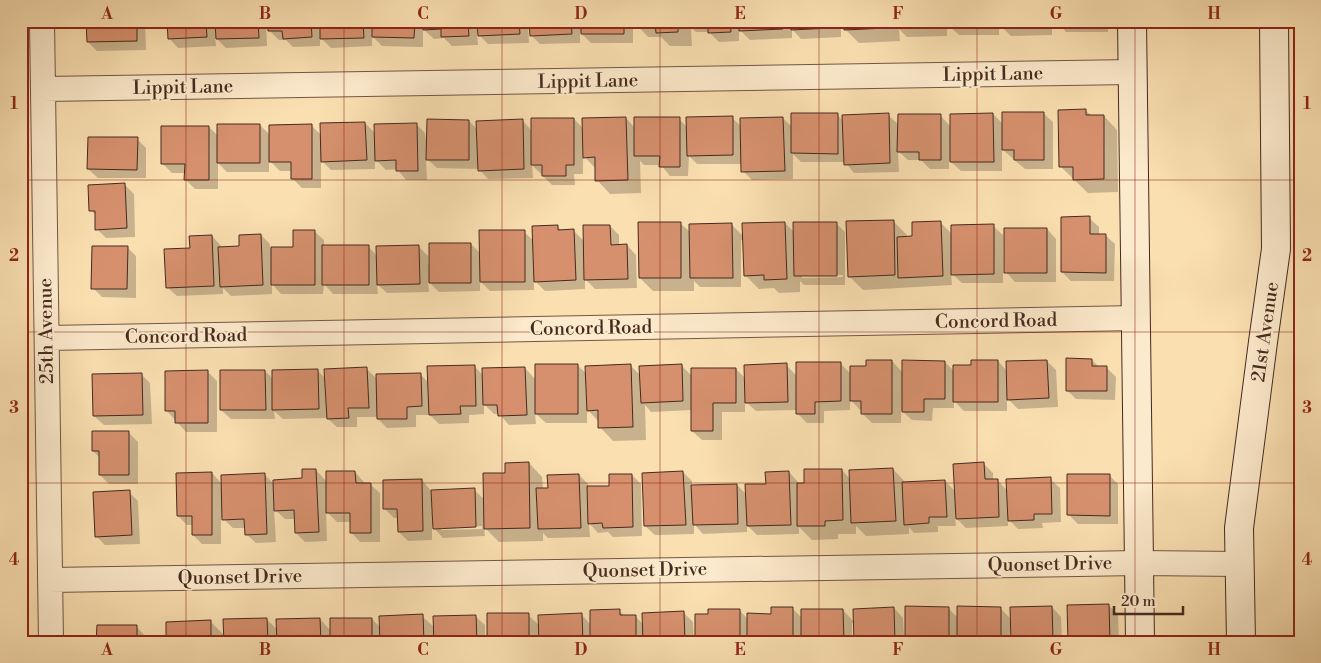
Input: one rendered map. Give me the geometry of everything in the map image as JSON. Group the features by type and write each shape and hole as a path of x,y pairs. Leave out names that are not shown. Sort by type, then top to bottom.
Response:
{"street":[{"name":"25th Avenue","path":"42,21 50,642"},
{"path":"1132,21 1140,642"},
{"name":"21st Avenue","path":"1241,642 1239,528 1276,249 1274,21"},
{"name":"Lippit Lane","path":"43,89 1132,72"},
{"name":"Concord Road","path":"46,338 1136,318"},
{"name":"Quonset Drive","path":"50,580 1139,563 1240,564"}],"building":[{"path":"86,21 137,21 137,41 87,42"},
{"path":"167,21 206,21 207,37 168,39"},
{"path":"215,21 258,21 259,38 216,39"},
{"path":"268,21 311,21 312,37 283,39 282,31 268,31"},
{"path":"320,21 363,21 364,38 320,39"},
{"path":"372,21 415,21 414,38 372,37"},
{"path":"423,21 468,21 469,36 441,37 441,29 423,30"},
{"path":"477,21 519,21 520,34 478,36"},
{"path":"529,21 571,21 572,34 530,36"},
{"path":"581,21 624,21 624,34 581,34"},
{"path":"633,21 678,21 678,32 656,33 655,23 633,24"},
{"path":"685,21 730,21 731,32 708,33 708,23 685,24"},
{"path":"739,21 783,21 783,29 739,31"},
{"path":"791,21 832,21 832,28 791,30"},
{"path":"843,21 887,21 887,28 844,30"},
{"path":"896,21 939,21 939,27 896,28"},
{"path":"948,21 991,21 991,26 948,26"},
{"path":"1000,21 1043,21 1043,27 1000,27"},
{"path":"1056,21 1099,21 1099,23 1056,23"},
{"path":"1086,109 1086,115 1104,115 1104,179 1073,180 1073,167 1059,167 1058,110"},
{"path":"1002,112 1044,112 1044,160 1014,160 1014,150 1002,150"},
{"path":"791,113 838,113 838,154 791,153"},
{"path":"889,113 890,163 844,165 842,115"},
{"path":"993,113 994,162 950,162 950,114"},
{"path":"898,114 941,114 941,160 919,160 919,152 897,152"},
{"path":"733,116 733,155 687,156 686,117"},
{"path":"626,117 628,180 595,181 595,157 583,158 582,118"},
{"path":"634,117 680,117 680,167 659,167 660,156 634,156"},
{"path":"783,117 785,171 741,172 740,118"},
{"path":"531,118 574,118 574,165 566,165 566,176 542,176 542,165 531,165"},
{"path":"427,119 469,120 469,160 426,160"},
{"path":"523,119 524,169 478,171 476,121"},
{"path":"365,122 367,160 321,162 320,123"},
{"path":"417,123 418,171 396,171 396,160 375,161 374,124"},
{"path":"217,124 260,124 260,163 217,163"},
{"path":"312,124 312,179 291,179 291,162 269,162 269,125"},
{"path":"161,126 209,126 209,180 184,180 185,164 161,164"},
{"path":"88,137 138,137 137,170 87,169"},
{"path":"125,183 127,228 95,230 95,211 89,211 88,185"},
{"path":"1090,216 1090,234 1106,234 1106,273 1061,272 1061,217"},
{"path":"894,220 895,275 848,277 846,221"},
{"path":"941,221 943,276 898,278 897,237 912,236 912,222"},
{"path":"638,222 681,222 681,278 639,278"},
{"path":"785,222 787,279 764,280 764,275 744,276 742,223"},
{"path":"793,222 837,222 837,276 794,276"},
{"path":"732,223 733,278 690,278 689,224"},
{"path":"994,224 994,274 951,275 951,225"},
{"path":"558,225 558,230 574,229 576,280 534,282 532,226"},
{"path":"583,225 610,225 611,245 627,244 628,279 584,280"},
{"path":"1004,228 1047,228 1047,273 1004,273"},
{"path":"293,230 315,230 315,285 271,285 271,247 293,247"},
{"path":"479,230 525,230 525,282 480,282"},
{"path":"261,234 263,285 220,287 218,247 239,246 239,235"},
{"path":"212,235 214,286 166,288 164,249 190,248 189,236"},
{"path":"429,243 471,243 471,283 429,283"},
{"path":"322,245 369,245 369,285 322,285"},
{"path":"419,245 420,284 377,285 376,246"},
{"path":"92,246 128,246 127,289 91,289"},
{"path":"1066,358 1092,359 1092,366 1107,366 1107,391 1066,391"},
{"path":"866,360 892,360 892,414 861,414 861,401 850,401 850,366 866,366"},
{"path":"902,360 945,361 945,399 924,399 924,412 902,412"},
{"path":"971,360 998,360 998,402 953,402 953,365 971,365"},
{"path":"1047,360 1049,398 1007,400 1006,361"},
{"path":"796,362 841,362 841,401 815,402 815,414 796,414"},
{"path":"787,363 788,402 745,403 744,365"},
{"path":"535,364 578,364 578,414 535,414"},
{"path":"631,364 633,427 598,428 598,410 587,411 585,366"},
{"path":"682,364 683,401 641,403 639,366"},
{"path":"475,365 476,406 460,406 461,414 429,415 427,366"},
{"path":"367,367 369,408 348,408 349,418 327,419 324,369"},
{"path":"525,367 527,415 498,416 497,405 483,405 482,368"},
{"path":"691,368 736,368 736,403 713,403 713,431 691,431"},
{"path":"318,369 319,409 272,410 272,370"},
{"path":"208,370 208,423 175,423 175,411 165,411 165,371"},
{"path":"220,370 265,370 266,410 220,410"},
{"path":"142,373 143,415 93,416 92,374"},
{"path":"421,373 422,406 407,407 407,419 377,419 376,374"},
{"path":"92,431 129,431 129,475 99,475 99,451 92,451"},
{"path":"529,462 530,528 484,529 483,473 505,473 505,463"},
{"path":"984,462 985,479 998,479 999,517 956,519 953,464"},
{"path":"893,468 896,521 851,523 849,470"},
{"path":"302,469 316,469 319,532 295,533 294,510 274,511 273,480 302,478"},
{"path":"804,469 842,469 843,520 825,521 825,526 797,526 797,483 804,483"},
{"path":"326,471 355,471 356,483 371,483 371,533 350,533 350,513 326,513"},
{"path":"683,471 686,525 644,526 642,473"},
{"path":"789,471 791,525 747,526 745,484 766,484 765,472"},
{"path":"212,472 212,535 192,535 192,516 177,516 176,473"},
{"path":"265,473 267,534 245,535 244,519 222,520 221,475"},
{"path":"579,474 581,528 538,529 536,488 548,488 547,475"},
{"path":"609,474 632,474 633,527 603,528 602,523 588,524 587,486 609,486"},
{"path":"1067,474 1110,474 1110,516 1067,515"},
{"path":"1051,477 1052,514 1034,514 1034,520 1008,521 1006,479"},
{"path":"422,479 423,531 398,532 397,509 383,509 383,480"},
{"path":"945,480 947,517 929,517 929,523 904,525 902,482"},
{"path":"737,484 738,524 693,525 691,485"},
{"path":"475,488 476,527 433,529 431,490"},
{"path":"130,490 132,535 95,537 93,492"},
{"path":"1295,567 1300,567 1300,599 1296,599"},
{"path":"1109,604 1110,642 1068,642 1067,605"},
{"path":"905,606 949,607 949,642 905,642"},
{"path":"957,606 1001,607 1001,642 957,642"},
{"path":"1052,606 1053,639 1036,639 1036,642 1011,642 1010,607"},
{"path":"771,607 793,607 793,642 747,642 747,613 771,614"},
{"path":"894,607 895,642 854,642 853,609"},
{"path":"620,609 620,615 636,615 636,642 590,642 590,610"},
{"path":"708,609 740,609 740,642 695,642 695,614 708,614"},
{"path":"801,609 843,609 844,642 801,642"},
{"path":"684,611 685,642 643,642 642,613"},
{"path":"487,613 529,613 529,642 487,642"},
{"path":"582,613 583,642 539,642 538,615"},
{"path":"423,614 424,642 380,642 379,616"},
{"path":"476,615 477,642 434,642 433,616"},
{"path":"267,618 268,642 224,642 223,619"},
{"path":"320,618 321,642 277,642 276,619"},
{"path":"330,618 372,618 372,642 330,642"},
{"path":"211,620 211,642 166,642 166,622"},
{"path":"97,625 137,625 137,642 96,642"},
{"path":"1294,626 1300,626 1300,642 1295,642"}]}
